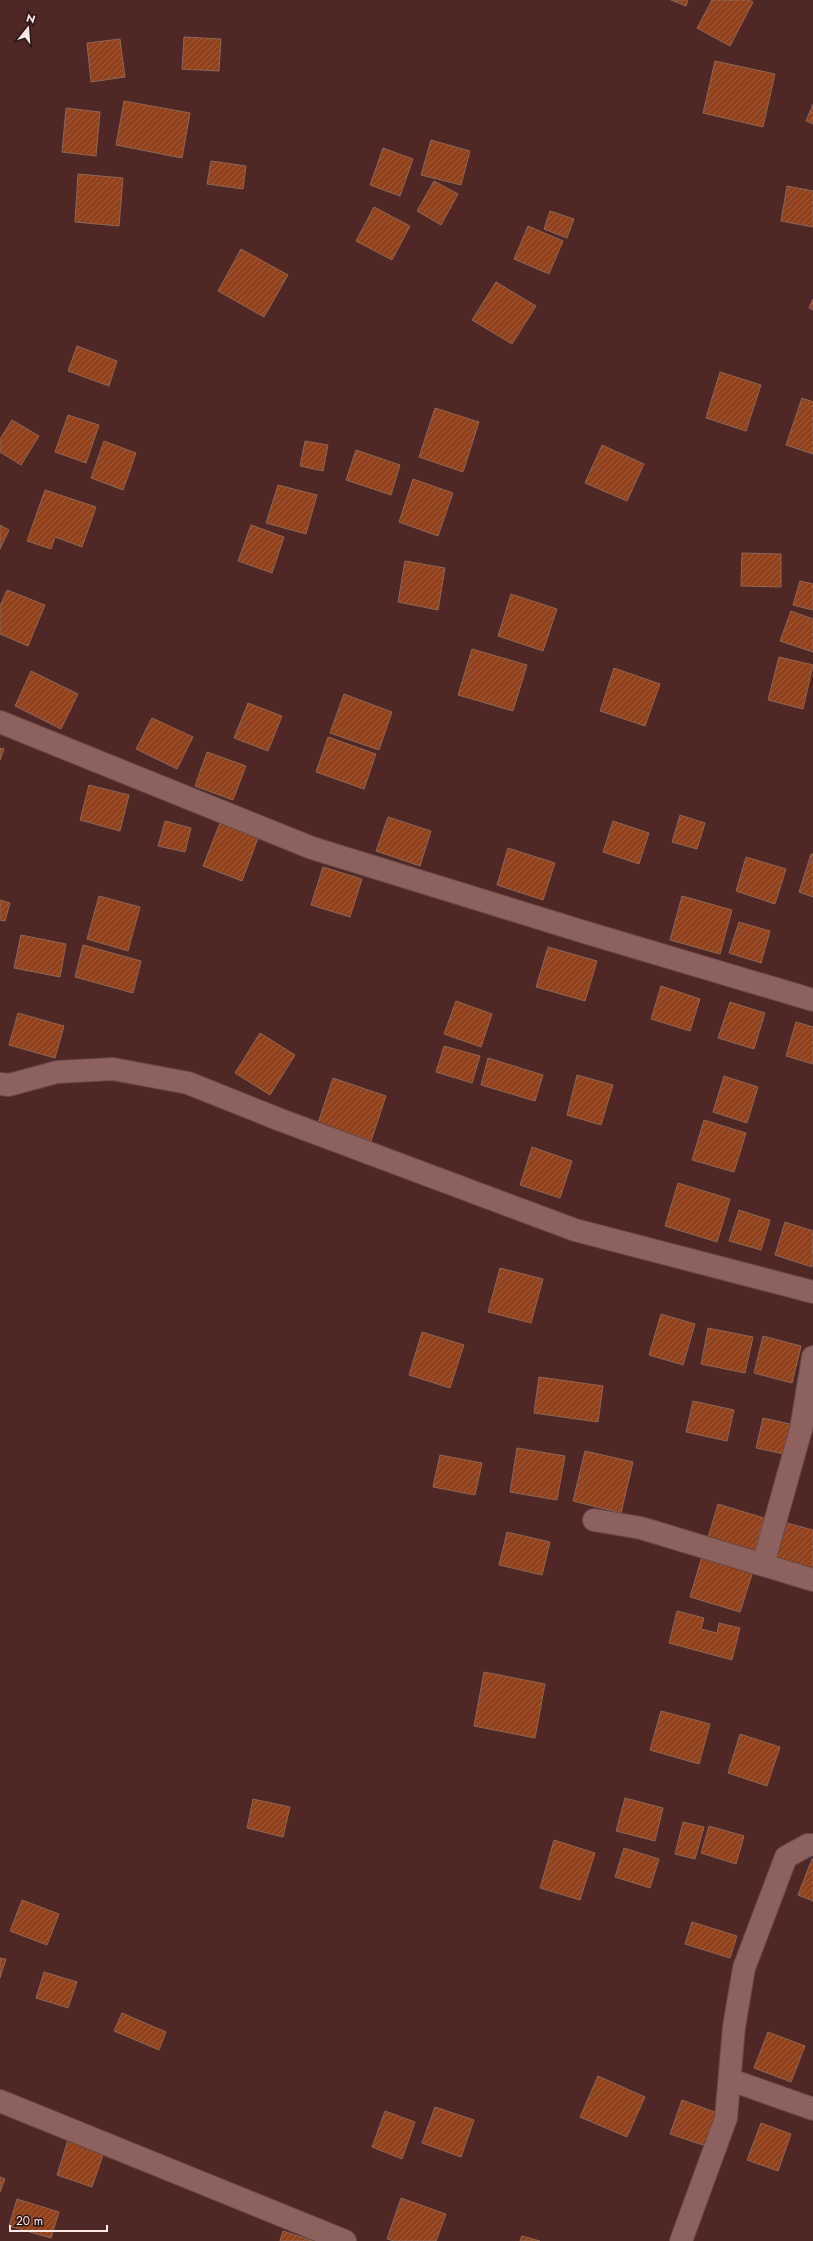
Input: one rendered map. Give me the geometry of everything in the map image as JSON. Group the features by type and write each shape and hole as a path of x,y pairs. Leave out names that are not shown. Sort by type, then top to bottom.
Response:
{"street":[{"path":"0,722 312,848 581,932 813,1000"},
{"path":"0,1084 9,1085 57,1072 113,1069 188,1083 285,1122 575,1230 813,1292"},
{"path":"763,1565 801,1429 813,1357"},
{"path":"594,1520 641,1528 813,1580"},
{"path":"681,2241 726,2118 731,2080 734,2027 744,1968 786,1857 808,1845 813,1845"},
{"path":"731,2080 813,2109"},
{"path":"0,2101 345,2241"}],"building":[{"path":"671,0 688,0 686,6"},
{"path":"712,0 749,0 753,2 730,46 697,28"},
{"path":"184,37 221,39 219,71 182,69"},
{"path":"120,39 125,77 91,82 87,43"},
{"path":"715,61 775,74 763,127 703,113"},
{"path":"124,101 190,113 182,158 116,145"},
{"path":"813,104 813,124 806,121"},
{"path":"66,108 100,112 96,156 62,152"},
{"path":"431,140 470,151 461,185 421,175"},
{"path":"383,148 413,159 400,196 370,185"},
{"path":"211,161 246,166 243,189 207,184"},
{"path":"78,174 123,178 119,226 75,222"},
{"path":"434,181 458,194 441,225 417,211"},
{"path":"787,186 813,191 813,227 781,221"},
{"path":"374,207 410,226 392,260 356,241"},
{"path":"550,211 574,219 567,238 544,229"},
{"path":"528,226 563,241 549,274 514,259"},
{"path":"241,249 288,275 264,317 218,291"},
{"path":"496,282 536,306 512,344 472,320"},
{"path":"813,299 813,310 809,308"},
{"path":"77,346 117,361 109,386 68,371"},
{"path":"720,372 761,385 746,431 706,418"},
{"path":"802,398 813,402 813,454 786,445"},
{"path":"435,408 479,422 463,472 419,457"},
{"path":"68,415 99,425 86,463 55,452"},
{"path":"12,420 39,436 21,465 0,452 0,439"},
{"path":"104,441 136,453 123,490 91,478"},
{"path":"305,441 328,445 323,471 300,466"},
{"path":"602,445 644,464 627,501 585,483"},
{"path":"356,450 400,465 391,495 346,480"},
{"path":"413,479 453,493 438,536 399,522"},
{"path":"278,485 317,495 306,534 266,523"},
{"path":"45,490 96,507 82,547 55,537 51,549 27,541"},
{"path":"0,525 9,530 0,549"},
{"path":"251,525 284,537 272,573 238,561"},
{"path":"742,553 781,554 781,587 741,586"},
{"path":"405,561 445,568 438,610 398,602"},
{"path":"800,581 813,584 813,610 793,605"},
{"path":"7,590 45,605 28,646 0,634 0,606"},
{"path":"511,594 557,609 543,651 498,636"},
{"path":"791,611 813,619 813,652 780,641"},
{"path":"472,649 527,665 513,711 458,695"},
{"path":"779,657 813,665 803,709 768,700"},
{"path":"614,668 660,684 645,726 600,711"},
{"path":"31,671 78,694 61,729 15,706"},
{"path":"344,694 392,712 379,750 330,733"},
{"path":"248,703 282,716 268,751 234,738"},
{"path":"152,718 193,737 177,769 136,749"},
{"path":"328,737 376,754 364,789 316,772"},
{"path":"0,748 4,749 0,760"},
{"path":"207,752 246,766 233,800 195,786"},
{"path":"89,785 129,795 120,831 80,820"},
{"path":"680,815 705,823 697,849 672,842"},
{"path":"388,817 431,831 420,866 376,851"},
{"path":"165,821 191,828 185,852 158,846"},
{"path":"613,821 649,833 639,864 603,852"},
{"path":"220,823 258,838 242,881 203,866"},
{"path":"508,848 555,863 543,900 497,885"},
{"path":"811,854 813,854 813,897 799,892"},
{"path":"746,857 786,869 775,904 736,891"},
{"path":"323,867 362,879 350,917 311,905"},
{"path":"99,896 140,907 128,951 87,939"},
{"path":"682,896 732,910 720,954 670,940"},
{"path":"0,900 10,903 5,921 0,920"},
{"path":"739,922 770,931 761,963 729,953"},
{"path":"21,935 66,944 60,977 14,968"},
{"path":"83,945 141,961 133,993 75,977"},
{"path":"548,947 597,961 585,1001 536,987"},
{"path":"661,986 700,999 690,1031 651,1019"},
{"path":"456,1001 492,1014 481,1047 444,1034"},
{"path":"730,1002 765,1013 754,1049 718,1038"},
{"path":"18,1013 64,1026 55,1058 9,1045"},
{"path":"796,1022 813,1027 813,1064 786,1056"},
{"path":"260,1033 295,1055 270,1095 235,1073"},
{"path":"444,1046 480,1056 472,1083 436,1072"},
{"path":"488,1058 543,1075 535,1101 481,1085"},
{"path":"577,1075 613,1085 601,1125 567,1115"},
{"path":"724,1076 758,1087 747,1123 713,1112"},
{"path":"333,1078 386,1096 371,1141 318,1123"},
{"path":"704,1120 746,1133 734,1172 692,1160"},
{"path":"532,1147 572,1161 560,1198 520,1185"},
{"path":"678,1183 730,1199 717,1242 665,1226"},
{"path":"739,1210 770,1220 761,1250 729,1241"},
{"path":"785,1222 813,1231 812,1267 775,1255"},
{"path":"500,1268 543,1279 531,1323 488,1312"},
{"path":"661,1314 695,1324 683,1365 649,1355"},
{"path":"708,1328 753,1337 745,1373 701,1364"},
{"path":"422,1332 464,1345 450,1388 409,1375"},
{"path":"763,1336 801,1346 792,1383 754,1373"},
{"path":"539,1377 603,1386 598,1422 534,1413"},
{"path":"693,1401 734,1410 727,1441 686,1432"},
{"path":"763,1418 790,1424 784,1454 756,1448"},
{"path":"517,1448 565,1456 557,1500 510,1492"},
{"path":"585,1451 633,1462 621,1513 573,1501"},
{"path":"440,1455 482,1463 475,1495 433,1487"},
{"path":"718,1504 764,1518 753,1555 707,1541"},
{"path":"783,1522 813,1530 813,1569 774,1559"},
{"path":"507,1532 550,1542 542,1575 499,1565"},
{"path":"703,1553 754,1568 740,1612 690,1597"},
{"path":"677,1611 704,1618 701,1629 717,1633 719,1623 740,1628 732,1660 669,1643"},
{"path":"484,1672 545,1684 535,1738 474,1726"},
{"path":"661,1711 710,1724 699,1764 650,1750"},
{"path":"740,1734 780,1747 767,1786 728,1773"},
{"path":"625,1798 663,1808 655,1841 616,1831"},
{"path":"253,1799 290,1807 283,1837 247,1828"},
{"path":"683,1822 704,1827 695,1859 675,1854"},
{"path":"709,1826 744,1836 736,1864 701,1853"},
{"path":"554,1840 595,1853 580,1900 540,1888"},
{"path":"624,1848 659,1859 650,1888 615,1877"},
{"path":"813,1859 813,1901 798,1895"},
{"path":"22,1900 59,1914 47,1945 10,1931"},
{"path":"692,1922 737,1936 730,1958 685,1944"},
{"path":"0,1958 6,1959 0,1978"},
{"path":"44,1972 77,1982 68,2008 36,1998"},
{"path":"122,2013 166,2032 159,2050 114,2031"},
{"path":"768,2032 805,2046 791,2082 754,2068"},
{"path":"598,2076 645,2097 627,2137 580,2117"},
{"path":"682,2100 720,2114 709,2147 670,2134"},
{"path":"435,2107 474,2120 461,2157 422,2143"},
{"path":"385,2111 415,2122 402,2159 372,2147"},
{"path":"761,2123 791,2134 778,2171 747,2160"},
{"path":"68,2140 104,2152 92,2187 57,2175"},
{"path":"0,2177 5,2179 0,2192"},
{"path":"401,2198 446,2214 436,2241 394,2241 387,2239"},
{"path":"17,2199 59,2212 51,2238 9,2226"},
{"path":"283,2231 313,2241 280,2241"},
{"path":"522,2236 540,2241 520,2241"}]}
